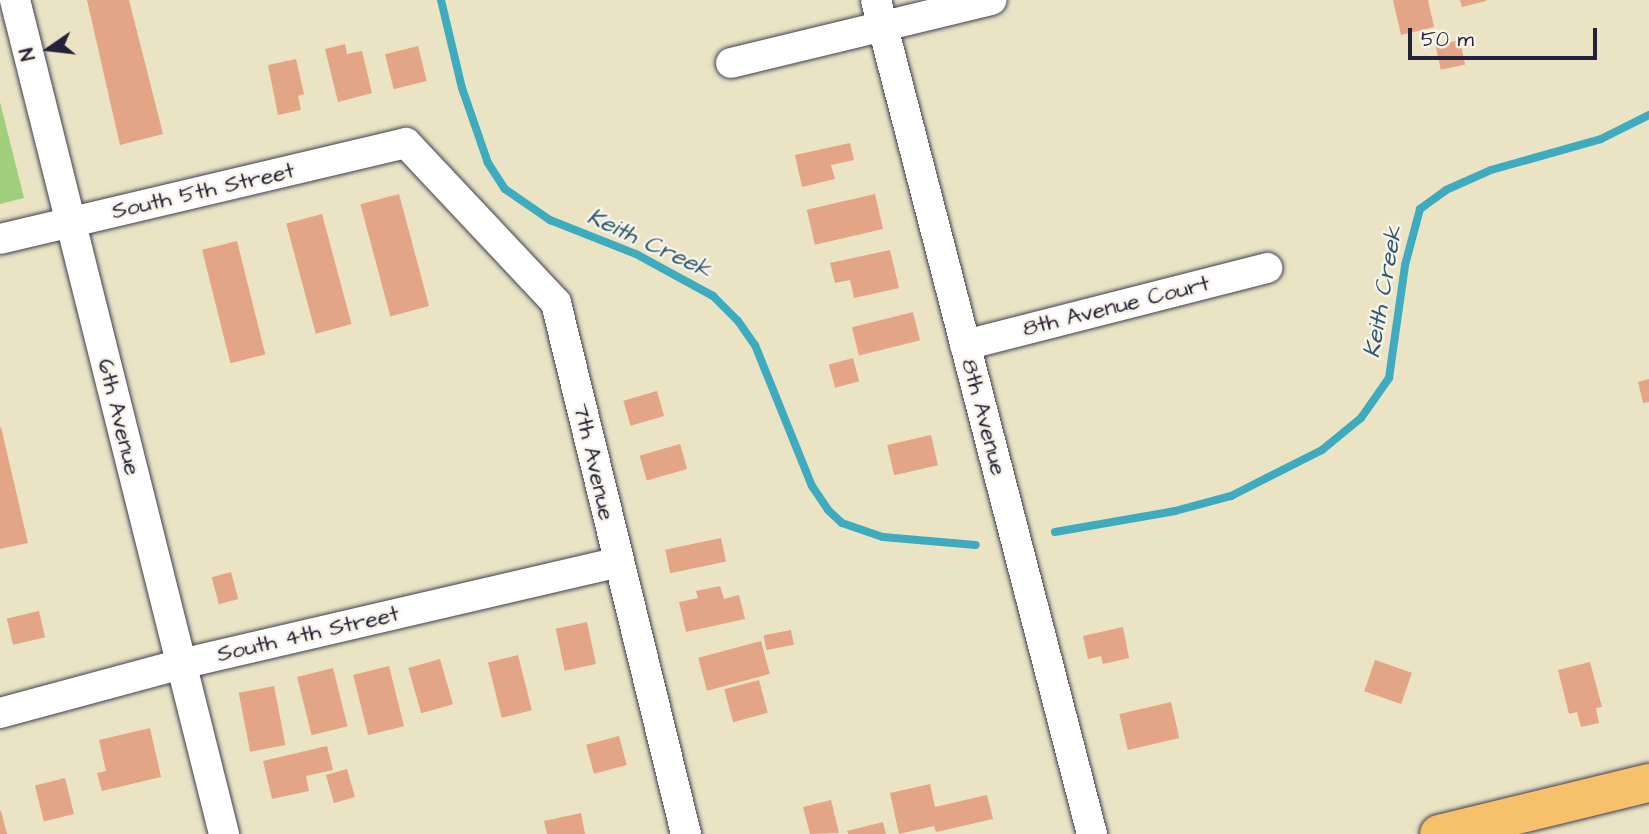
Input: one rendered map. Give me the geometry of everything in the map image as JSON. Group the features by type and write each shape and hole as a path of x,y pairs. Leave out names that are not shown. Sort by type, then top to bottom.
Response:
{"main road":[{"path":"1439,834 1649,783"}],"street":[{"name":"6th Avenue","path":"15,0 224,834"},
{"path":"731,63 880,13 992,0"},
{"name":"8th Avenue","path":"880,13 1092,834"},
{"name":"South 5th Street","path":"0,239 406,143"},
{"name":"7th Avenue","path":"406,143 556,303 686,834"},
{"name":"8th Avenue Court","path":"965,345 1267,268"},
{"name":"South 4th Street","path":"0,713 181,664 618,562"}],"green space":[{"path":"0,102 24,198 0,204"}],"building":[{"path":"87,0 129,0 163,134 120,145"},
{"path":"1393,0 1428,0 1434,27 1401,35"},
{"path":"1460,0 1486,0 1486,1 1462,7"},
{"path":"1460,40 1465,64 1441,70 1436,45"},
{"path":"345,44 347,54 362,51 372,93 338,102 325,49"},
{"path":"418,46 427,81 394,89 385,54"},
{"path":"296,59 304,94 298,96 301,110 278,115 268,65"},
{"path":"850,143 854,160 831,165 835,179 802,187 795,155"},
{"path":"399,194 429,306 390,316 360,204"},
{"path":"875,194 883,229 815,245 807,210"},
{"path":"322,214 352,324 316,334 286,224"},
{"path":"237,241 265,355 230,363 202,250"},
{"path":"890,250 899,288 854,298 850,280 835,283 830,263"},
{"path":"913,312 920,340 859,355 852,327"},
{"path":"853,358 859,381 835,388 829,364"},
{"path":"1649,379 1649,402 1643,403 1638,382"},
{"path":"657,391 664,416 631,426 623,401"},
{"path":"0,428 28,543 0,549"},
{"path":"931,435 938,465 894,475 887,445"},
{"path":"680,444 687,469 647,481 640,456"},
{"path":"721,538 726,561 670,573 665,550"},
{"path":"231,572 238,599 219,604 212,577"},
{"path":"720,586 724,599 739,595 745,619 686,632 679,602 698,598 696,591"},
{"path":"39,611 45,637 13,645 7,618"},
{"path":"587,622 596,664 565,671 556,629"},
{"path":"1123,627 1129,658 1103,664 1101,656 1088,659 1083,636"},
{"path":"791,630 794,645 766,650 764,635"},
{"path":"761,641 770,674 707,691 698,658"},
{"path":"518,655 532,710 502,718 488,662"},
{"path":"440,659 453,704 421,713 408,668"},
{"path":"1375,660 1412,673 1401,704 1364,691"},
{"path":"1590,662 1602,707 1596,708 1599,723 1581,727 1577,712 1569,714 1558,670"},
{"path":"389,666 404,726 368,735 353,675"},
{"path":"333,668 348,726 312,735 297,677"},
{"path":"759,680 768,713 733,722 724,689"},
{"path":"274,686 285,745 250,752 239,693"},
{"path":"1171,702 1179,738 1128,750 1119,714"},
{"path":"150,728 161,777 102,791 97,773 106,771 99,740"},
{"path":"619,736 627,765 594,774 586,745"},
{"path":"327,746 333,770 306,776 309,791 272,799 263,761"},
{"path":"347,769 355,797 334,803 326,775"},
{"path":"65,778 74,814 44,821 35,785"},
{"path":"930,784 935,807 987,795 993,819 936,832 934,826 899,834 890,793"},
{"path":"831,800 839,833 810,834 803,807"},
{"path":"1,811 7,834 0,834"},
{"path":"581,813 585,834 547,834 544,821"},
{"path":"883,822 886,834 848,834 847,831"}],"waterway":[{"name":"Keith Creek","path":"441,0 462,88 488,163 505,189 550,220 636,254 713,296 738,321 755,345 812,486 828,510 842,523 883,537 976,545"},
{"name":"Keith Creek","path":"1055,532 1175,511 1231,496 1322,450 1361,418 1389,378 1405,265 1420,209 1446,190 1491,170 1601,139 1649,115"}]}
